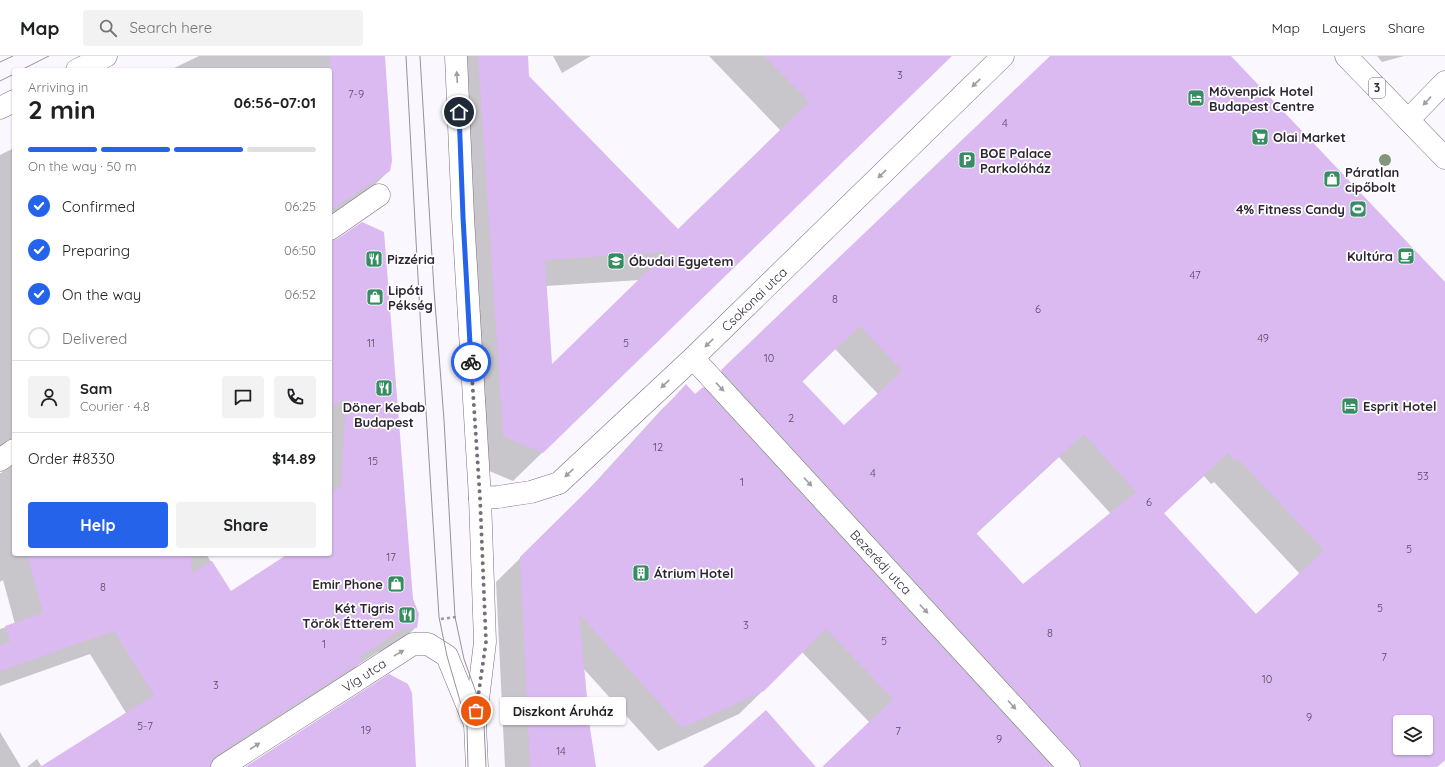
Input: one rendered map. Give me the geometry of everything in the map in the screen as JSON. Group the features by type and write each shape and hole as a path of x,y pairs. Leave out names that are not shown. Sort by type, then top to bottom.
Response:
{"street":[{"path":"81,68 106,56"},
{"path":"456,56 463,217 480,498 486,642 475,724 476,767"},
{"name":"Csokonai utca","path":"480,498 531,492 559,483 693,358 1004,56"},
{"name":"3","path":"1346,56 1445,158"},
{"path":"1408,120 1445,82"},
{"path":"0,108 12,102"},
{"path":"332,228 380,195"},
{"name":"Bezerédj utca","path":"693,358 1069,767"},
{"path":"0,460 12,451"},
{"name":"Víg utca","path":"222,767 413,644 428,644 447,656 475,724"}],"path":[{"path":"439,619 461,616"}],"building":[{"path":"330,56 385,56 392,161 390,171 332,209 332,68 330,68"},
{"name":"Óbudai Egyetem","path":"478,56 528,56 529,76 678,229 809,102 764,56 952,56 543,453 503,436","holes":["667,252 552,364 545,260"]},
{"path":"1050,56 1231,56 1445,282 1445,760 1437,767 1081,767 1078,759 721,370","holes":["860,326 902,371 844,425 802,381","1084,434 1136,492 1023,584 976,533","1228,453 1236,461 1238,459 1324,550 1256,614 1164,513"]},
{"path":"362,222 384,232 413,599 419,614 417,628 404,628 359,657 364,660 215,756 211,761 210,767 40,767 154,695 114,631 0,671 0,646 10,642 5,626 43,613 28,556 191,556 192,573 212,561 231,591 285,556 332,556 332,491 341,486 346,398 332,407 332,240 337,239"},
{"path":"686,384 695,394 703,387 1052,767 822,767 893,699 826,629 764,691 682,728 579,614 590,728 596,767 530,767 520,557 599,479"},
{"path":"389,674 408,684 412,693 416,767 245,767"},
{"path":"766,710 816,767 703,767"}],"tram line":[{"path":"0,62 13,56"},
{"path":"25,68 49,56"},
{"path":"406,56 421,332 439,617 447,656 467,725 468,767"},
{"path":"420,56 434,290 444,420 455,617 464,659 478,698 484,724 486,767"},
{"path":"0,81 12,75"}],"way so far":[{"path":"471,362 480,498 486,642 476,711"}],"place":[{"name":"Mövenpick Hotel Budapest Centre","path":"1196,98"},
{"name":"Olai Market","path":"1260,137"},
{"name":"BOE Palace Parkolóház","path":"967,160"},
{"name":"Páratlan cipőbolt","path":"1332,179"},
{"name":"4% Fitness Candy","path":"1358,209"},
{"name":"Kultúra","path":"1406,256"},
{"name":"Pizzéria","path":"374,259"},
{"name":"Óbudai Egyetem","path":"616,261"},
{"name":"Lipóti Pékség","path":"375,297"},
{"name":"Döner Kebab Budapest","path":"384,388"},
{"name":"Esprit Hotel","path":"1350,406"},
{"name":"Átrium Hotel","path":"641,573"},
{"name":"Emir Phone","path":"396,584"},
{"name":"Két Tigris Török Étterem","path":"407,615"},
{"name":"Diszkont Áruház","path":"476,711"}],"route":[{"path":"459,112 471,362"}]}
